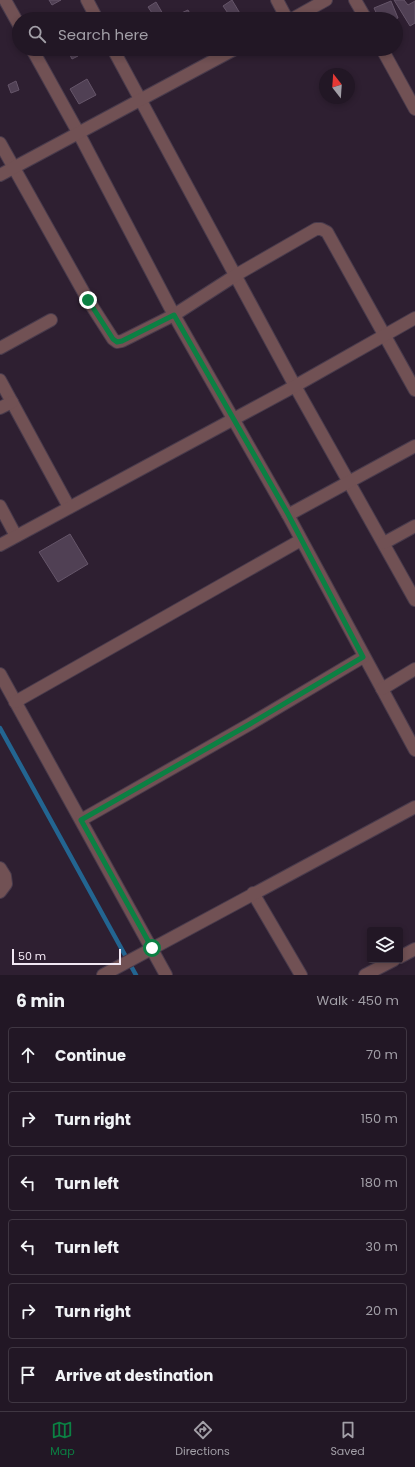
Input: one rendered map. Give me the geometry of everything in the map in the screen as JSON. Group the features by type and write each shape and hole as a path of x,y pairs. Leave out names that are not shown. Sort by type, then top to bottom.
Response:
{"street":[{"path":"5,0 12,12"},
{"path":"277,0 283,12"},
{"path":"305,12 326,0"},
{"path":"355,0 362,12"},
{"path":"89,1 94,12"},
{"path":"36,56 78,132 174,315 288,514 363,657 382,688 415,750"},
{"path":"117,56 295,386 415,600"},
{"path":"0,175 222,56"},
{"path":"386,56 415,109"},
{"path":"0,143 88,300 113,339 117,342 122,341 174,315 236,275 316,229 321,229 327,232 415,390"},
{"path":"0,545 181,448 233,418 295,386 415,318"},
{"path":"0,348 50,320"},
{"path":"0,380 69,507"},
{"path":"0,408 12,402"},
{"path":"288,514 415,446"},
{"path":"0,506 16,536"},
{"path":"384,543 415,526"},
{"path":"15,702 301,540"},
{"path":"81,820 191,758 363,657"},
{"path":"382,688 415,669"},
{"path":"0,674 166,975"},
{"path":"103,975 415,807"},
{"path":"0,868 5,876 6,884 0,892"},
{"path":"253,893 301,975"},
{"path":"403,955 415,949"},
{"path":"366,975 379,972 390,963"}],"building":[{"path":"49,0 61,0 52,5"},
{"path":"232,0 239,12 227,12 223,6"},
{"path":"394,0 404,0 408,5 415,1 415,23 410,26 403,12 401,12"},
{"path":"391,1 396,12 376,12 374,8"},
{"path":"156,2 162,12 151,12 148,7"},
{"path":"70,56 78,56 72,59"},
{"path":"87,79 96,95 79,104 70,89"},
{"path":"16,81 19,90 11,93 8,85"},
{"path":"70,534 88,564 58,582 39,552"}],"waterway":[{"path":"0,728 136,975"}],"route":[{"path":"88,300 113,339 117,342 122,341 174,315 288,514 363,657 250,724 81,820 152,948"}]}
